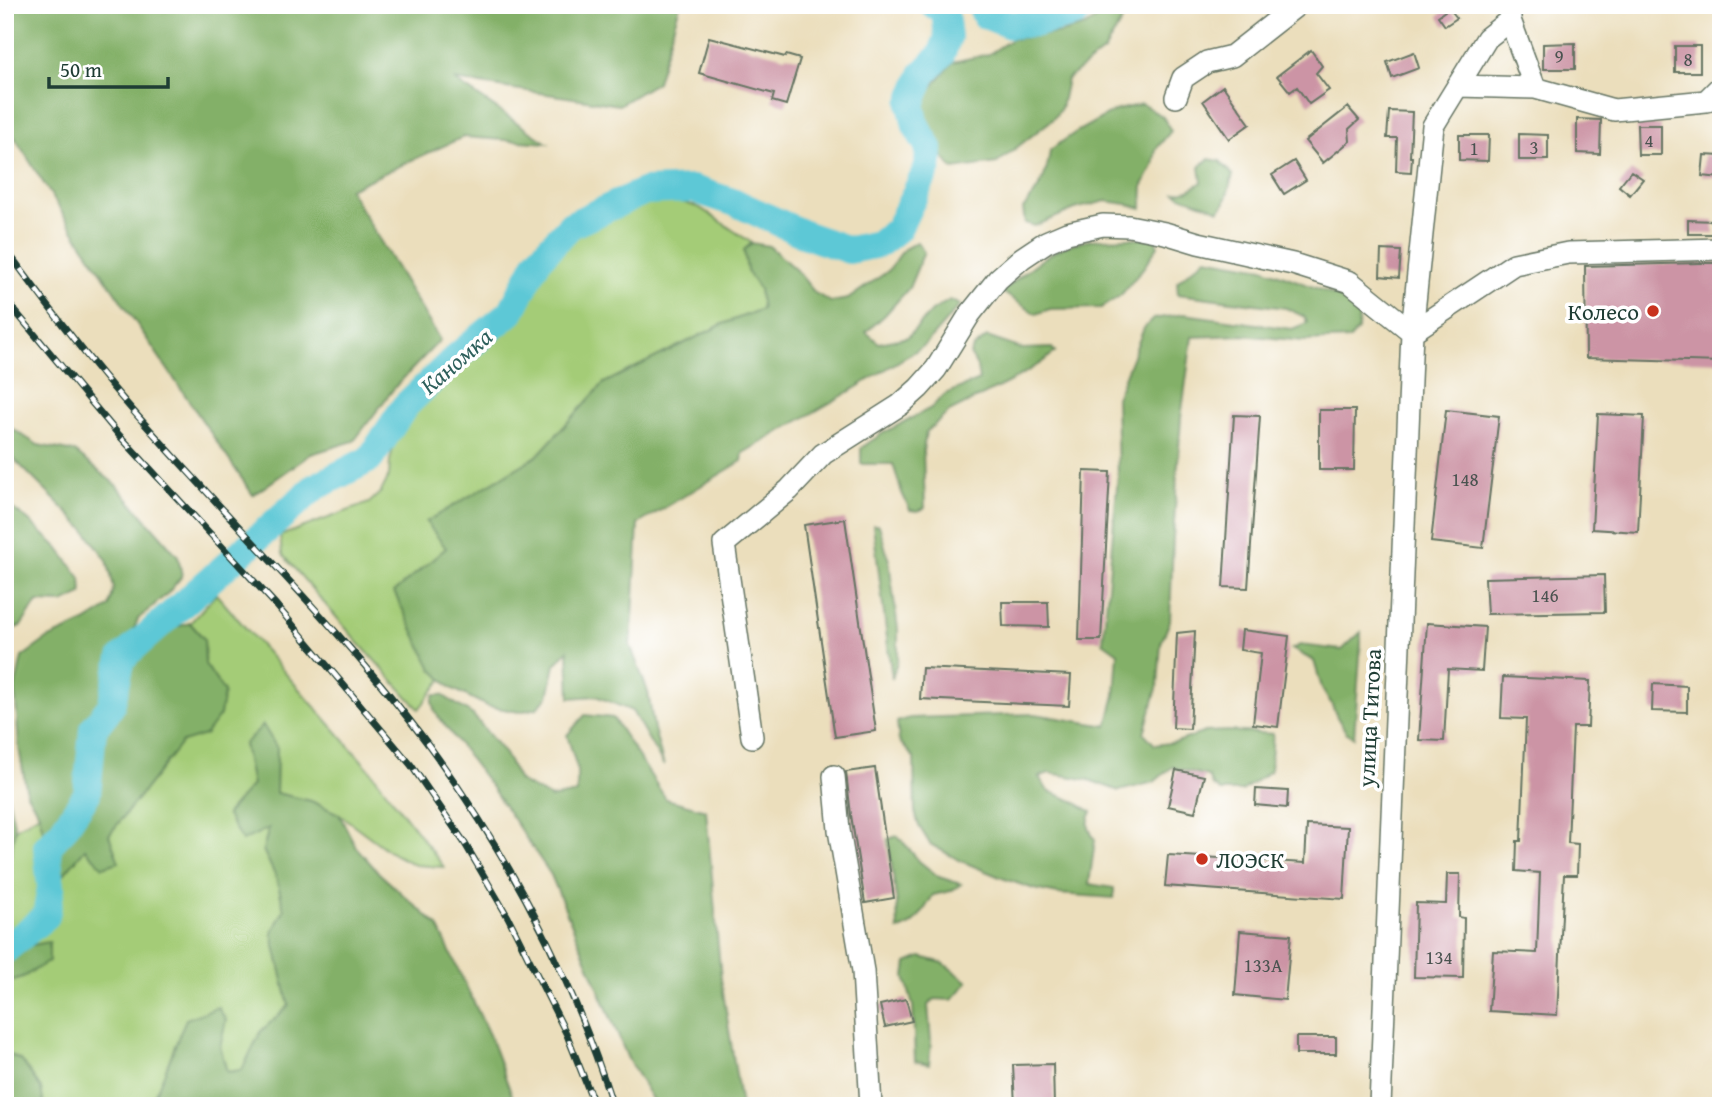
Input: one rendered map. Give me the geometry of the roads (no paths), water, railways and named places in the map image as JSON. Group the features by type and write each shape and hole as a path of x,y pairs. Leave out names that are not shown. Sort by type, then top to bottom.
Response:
{"street":[{"path":"1176,97 1184,78 1208,62 1232,56 1297,5"},
{"path":"1510,13 1535,88"},
{"name":"улица Титова","path":"1380,1106 1412,332 1433,126 1487,38 1510,13"},
{"path":"1458,86 1535,88 1615,110 1706,101 1721,86"},
{"path":"752,737 724,544 789,490 823,454 900,405 919,388 936,369 970,314 998,279 1046,242 1067,233 1103,225 1129,226 1293,264 1350,282 1412,332 1514,264 1568,253 1721,248"},
{"path":"834,776 839,830 863,971 871,1106"}],"waterway":[{"name":"Каномка","path":"5,950 46,916 51,888 47,847 62,831 87,794 93,729 111,706 122,658 315,487 370,459 405,406 456,357 511,312 538,260 571,225 645,191 693,189 736,203 806,235 849,250 879,244 898,229 928,167 929,148 916,126 911,104 923,74 941,55 948,37 945,12 934,5"},
{"name":"Каномка","path":"981,5 985,15 1010,25 1038,23 1076,13 1084,5"}],"railway":[{"path":"5,248 67,331 118,393 349,647 430,747 487,831 536,919 578,1011 613,1106"},
{"path":"5,299 118,434 276,605 411,765 464,842 508,917 567,1035 595,1106"}],"place":[{"name":"Колесо","path":"1653,311"},
{"name":"ЛОЭСК","path":"1202,859"}]}
